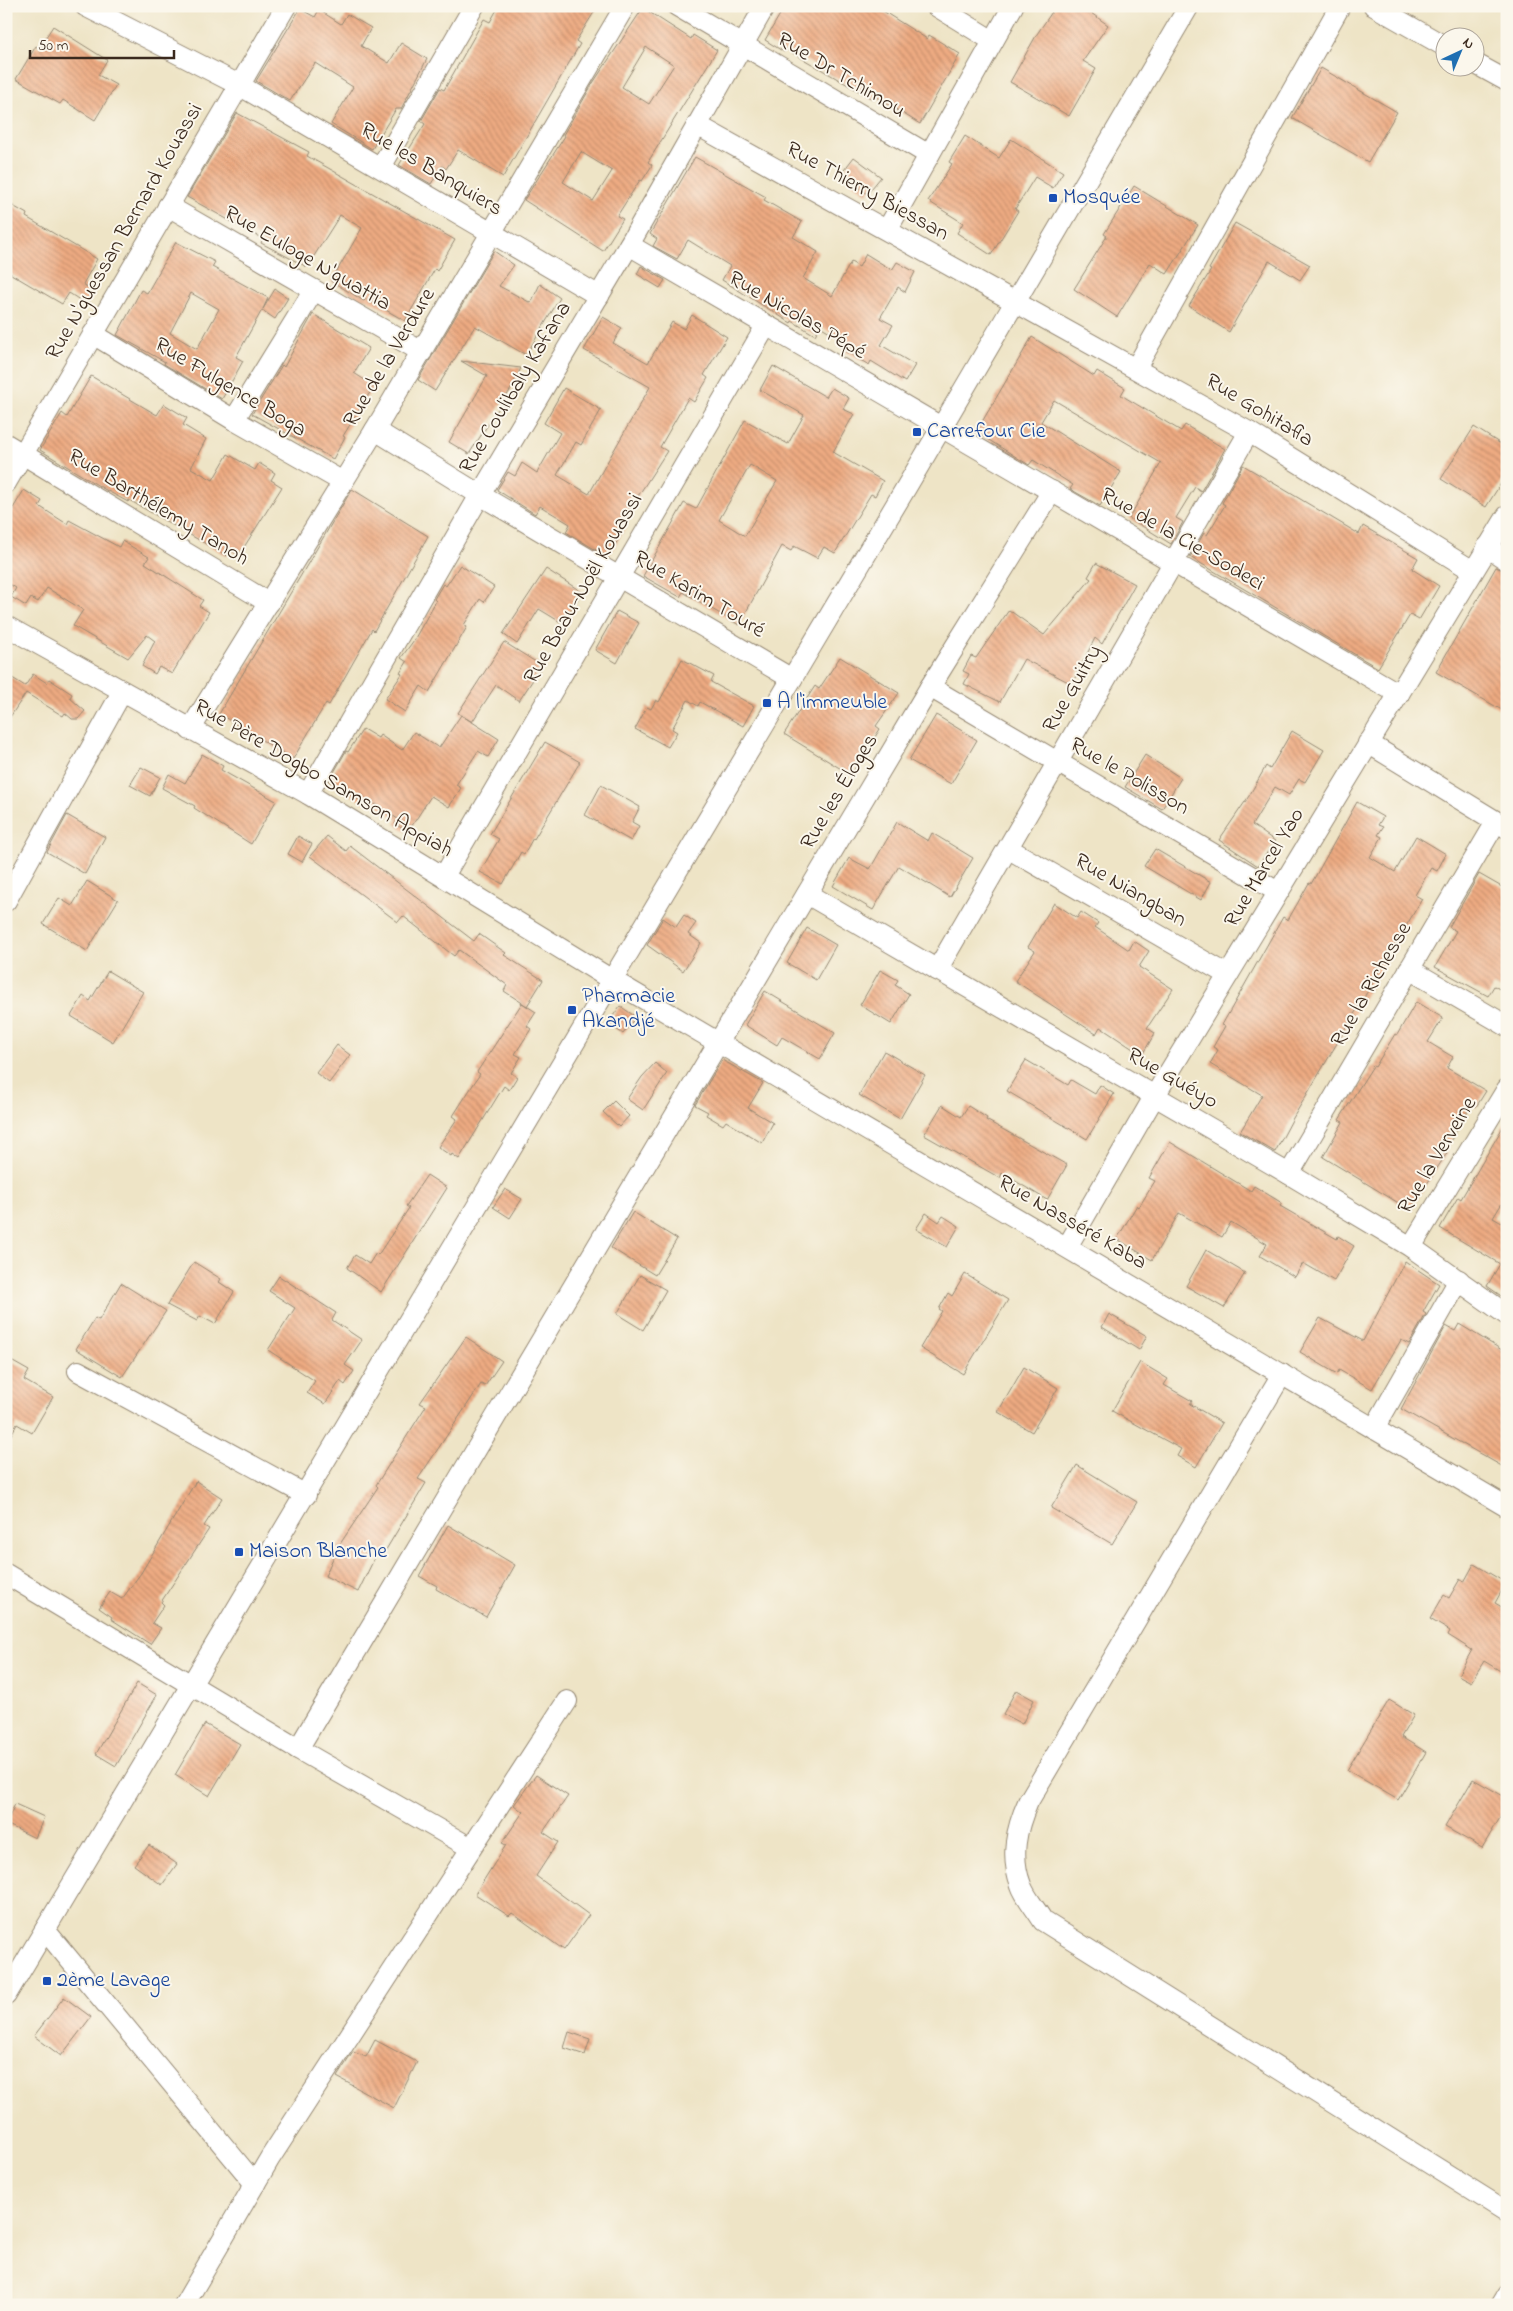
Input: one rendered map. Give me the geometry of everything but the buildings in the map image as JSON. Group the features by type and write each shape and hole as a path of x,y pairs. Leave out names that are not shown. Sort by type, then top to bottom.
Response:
{"street":[{"name":"Rue les Banquiers","path":"85,6 239,85 599,296"},
{"name":"Rue N'guessan Bernard Kouassi","path":"6,483 15,449 93,334 286,6"},
{"path":"381,167 474,6"},
{"name":"Rue de la Verdure","path":"190,730 422,352 625,6"},
{"name":"Rue Dr Tchimou","path":"677,6 929,155"},
{"name":"Rue Coulibaly Kafana","path":"308,794 480,495 629,245 765,6"},
{"path":"936,6 993,41"},
{"path":"887,230 1013,6"},
{"path":"6,1995 942,426 1189,6"},
{"path":"1136,368 1340,6"},
{"path":"1374,6 1436,41"},
{"path":"1486,69 1507,81"},
{"name":"Rue Thierry Biessan","path":"697,125 1016,300"},
{"name":"Rue Euloge N'guattia","path":"168,206 422,352"},
{"name":"Rue Nicolas Pépé","path":"629,245 766,326 942,426"},
{"path":"234,420 314,290"},
{"name":"Rue Gohitafla","path":"1016,300 1250,432 1473,571"},
{"name":"Rue Beau-Noël Kouassi","path":"444,876 766,326"},
{"name":"Rue Fulgence Boga","path":"93,334 234,420 343,482"},
{"name":"Rue de la Cie-Sodeci","path":"942,426 1399,694"},
{"name":"Rue Karim Touré","path":"375,430 480,495 792,678"},
{"name":"Rue Guitry","path":"937,970 1250,432"},
{"name":"Rue Barthélemy Tanoh","path":"15,449 269,603"},
{"name":"Rue les Éloges","path":"298,1749 930,687 1052,491"},
{"name":"Rue Marcel Yao","path":"1067,1247 1154,1097 1507,516"},
{"path":"1487,547 1507,560"},
{"name":"Rue Père Dogbo Samson Appiah","path":"6,626 308,794 612,980"},
{"name":"Rue le Polisson","path":"930,687 1278,892"},
{"path":"6,901 122,692"},
{"path":"1368,743 1501,825"},
{"name":"Rue la Richesse","path":"1289,1174 1409,969 1501,825"},
{"name":"Rue Niangban","path":"1008,849 1228,975"},
{"name":"Rue Guéyo","path":"807,894 1411,1247 1507,1315"},
{"path":"1409,969 1507,1026"},
{"name":"Rue Nasséré Kaba","path":"612,980 1507,1507"},
{"name":"Rue la Verveine","path":"1411,1247 1507,1089"},
{"path":"1374,1429 1459,1280"},
{"path":"78,1371 306,1495"},
{"path":"1282,1374 1028,1802 1019,1822 1014,1847 1021,1885 1043,1921 1507,2212"},
{"path":"6,1574 298,1749 471,1848"},
{"path":"184,2305 255,2184 567,1701"},
{"path":"45,1930 255,2184"},
{"path":"1501,2305 1507,2295"}],"place":[{"name":"Mosquée","path":"1053,198"},
{"name":"Carrefour Cie","path":"917,432"},
{"name":"A l'immeuble","path":"767,703"},
{"name":"Pharmacie Akandjé","path":"572,1010"},
{"name":"Maison Blanche","path":"239,1552"},
{"name":"2ème Lavage","path":"47,1981"}]}
